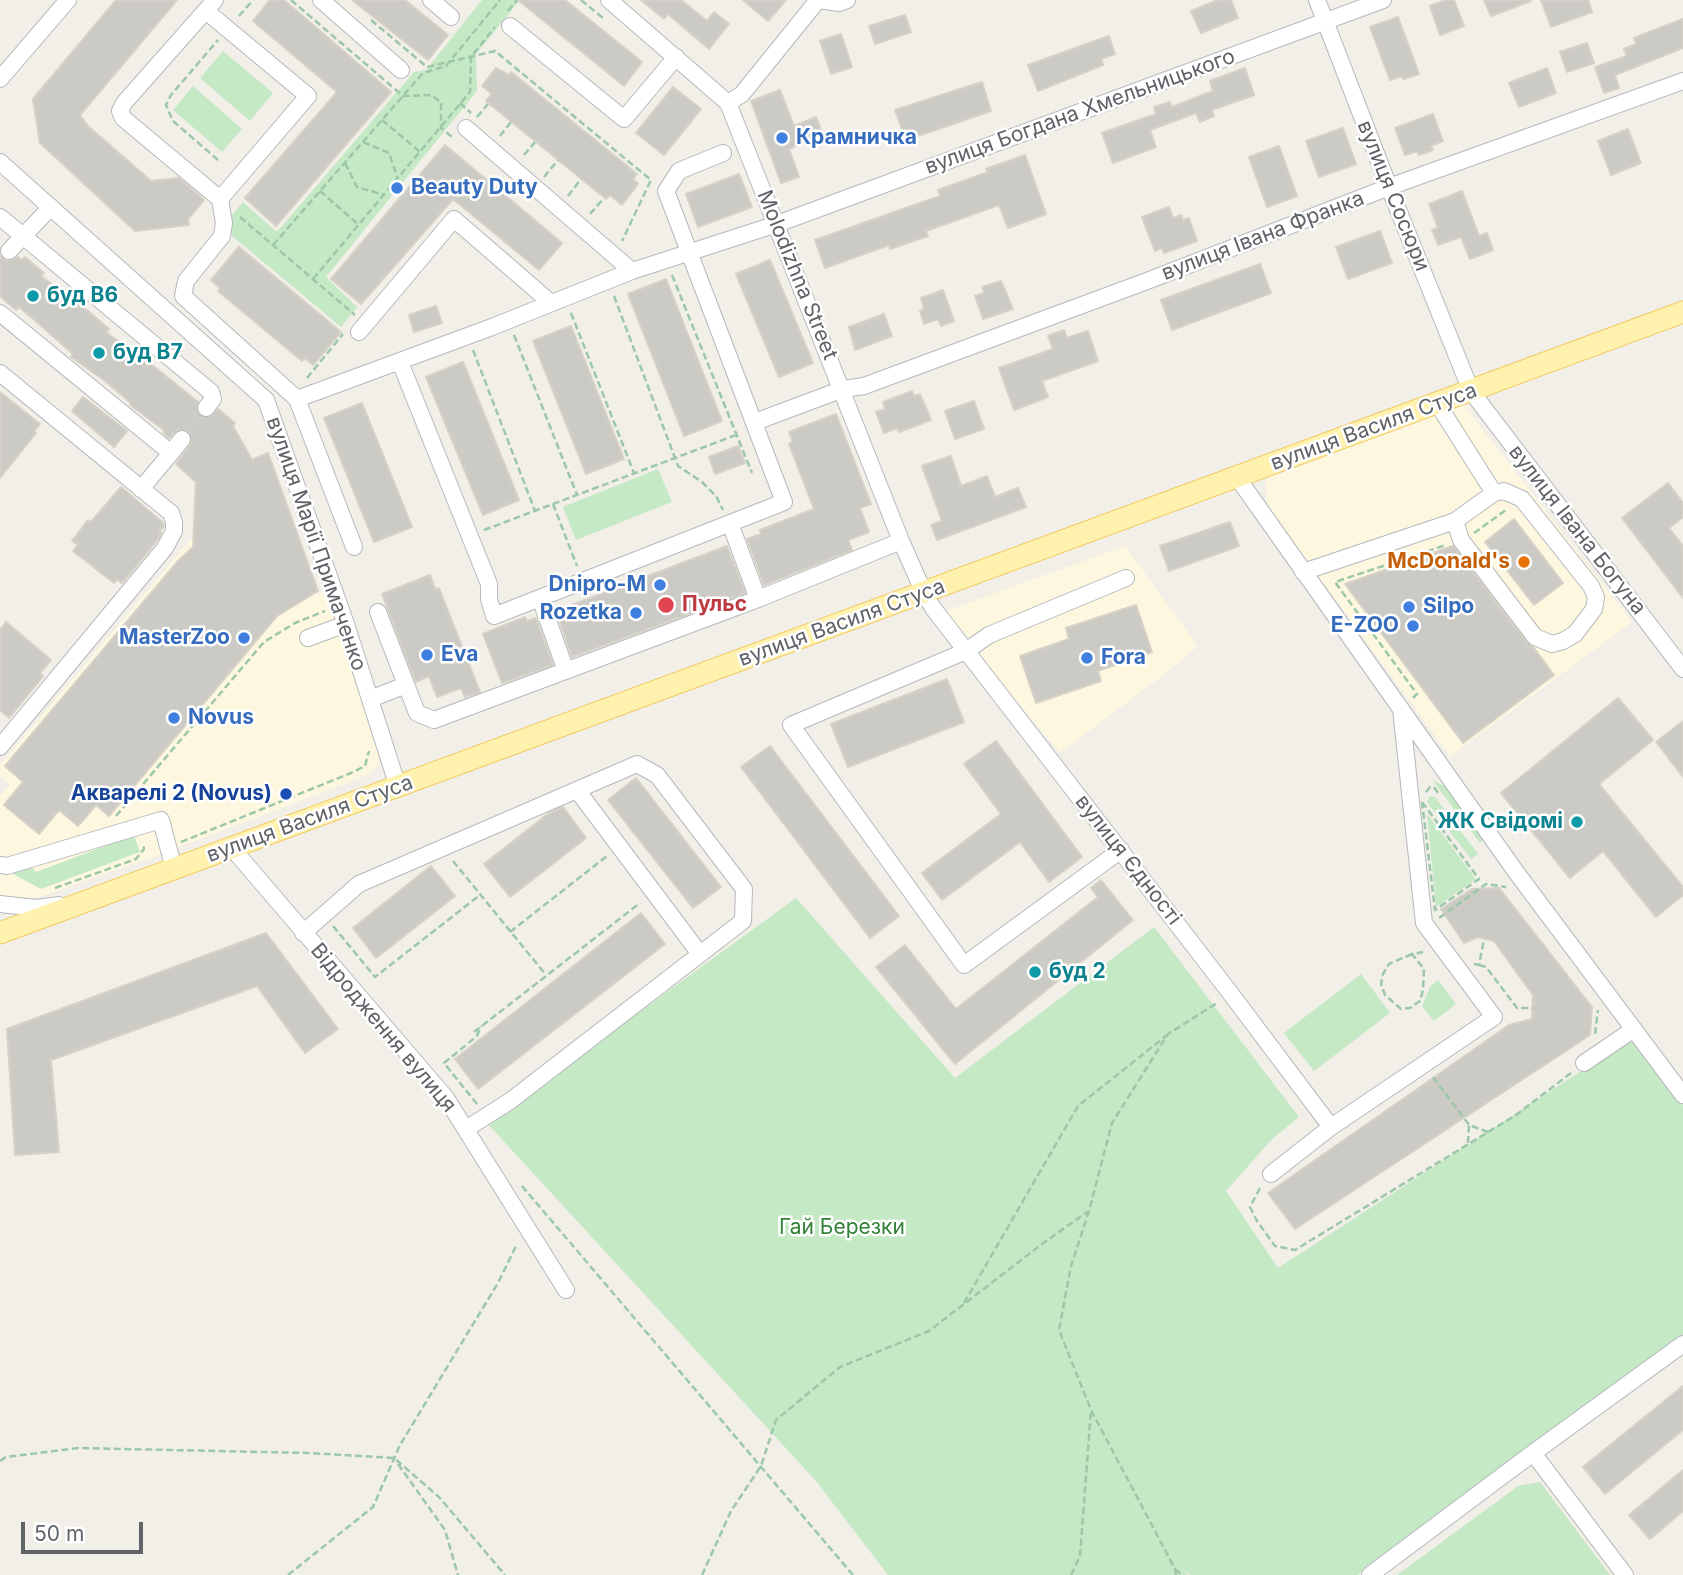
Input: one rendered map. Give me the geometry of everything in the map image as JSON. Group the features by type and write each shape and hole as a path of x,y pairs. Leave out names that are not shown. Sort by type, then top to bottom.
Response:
{"main road":[{"name":"вулиця Василя Стуса","path":"0,933 1683,312"}],"street":[{"path":"0,79 68,0"},
{"path":"321,0 401,70"},
{"path":"430,0 452,17"},
{"name":"Molodizhna Street","path":"609,0 728,103 924,593"},
{"path":"728,103 742,94 819,0 839,3 847,0"},
{"name":"вулиця Сосюри","path":"1317,0 1471,391"},
{"name":"вулиця Богдана Хмельницького","path":"299,391 400,362 632,271 777,224 1383,0"},
{"path":"220,199 309,96 228,29 210,6 124,103 120,111 122,118 220,199 224,223 222,236 186,281 183,296 299,391 354,547"},
{"path":"510,26 624,119 676,57"},
{"name":"вулиця Івана Франка","path":"755,422 843,389 864,386 1147,281 1389,187 1683,81"},
{"path":"471,123 632,271"},
{"path":"400,362 489,584 489,599 494,616 784,502 666,191 680,172 723,153"},
{"name":"вулиця Марії Примаченко","path":"0,162 265,400 346,624 398,787"},
{"path":"9,251 51,207"},
{"path":"0,217 211,392 212,399 206,408"},
{"path":"355,325 454,219 551,303"},
{"path":"0,313 171,453"},
{"path":"0,373 171,513 174,522 170,541 2,740"},
{"name":"вулиця Івана Богуна","path":"1471,391 1683,669"},
{"path":"1437,404 1494,493"},
{"path":"141,489 181,439"},
{"path":"1237,477 1516,872 1683,1095"},
{"path":"1303,572 1455,521 1494,493 1512,492 1522,499 1591,586 1595,597 1594,609 1575,634 1552,644 1535,638 1461,540 1455,521"},
{"path":"730,523 758,599"},
{"path":"378,612 417,713 434,720 758,599 901,541"},
{"path":"1121,850 964,965 791,725 966,651 989,635 1126,578"},
{"name":"вулиця Єдності","path":"924,593 1331,1127"},
{"path":"540,598 566,671"},
{"path":"308,638 346,624"},
{"path":"370,699 406,685"},
{"path":"1272,1174 1331,1127 1494,1017 1423,923 1401,706"},
{"path":"303,933 359,884 637,764 657,775 744,889 743,921 510,1101 466,1129"},
{"path":"578,790 700,954"},
{"path":"0,864 7,866 161,820 174,869"},
{"name":"Відродження вулиця","path":"232,848 446,1098 566,1290"},
{"path":"0,904 36,908 82,903"},
{"path":"1578,1068 1634,1029"},
{"path":"1370,1575 1533,1452 1683,1344"},
{"path":"1533,1452 1625,1575"}],"path":[{"path":"218,160 173,121 166,105 171,95 253,0"},
{"path":"291,0 403,96 431,95 441,102 441,128"},
{"path":"272,245 423,73 446,66 500,0"},
{"path":"313,279 470,92 471,57 517,0"},
{"path":"367,17 427,66 495,51 651,180 614,255"},
{"path":"471,123 488,104"},
{"path":"382,120 420,152"},
{"path":"499,137 511,122"},
{"path":"363,142 389,153 398,179"},
{"path":"522,157 535,142"},
{"path":"544,177 558,160"},
{"path":"345,163 357,187 384,195"},
{"path":"567,197 581,179"},
{"path":"320,191 359,225"},
{"path":"589,216 604,198"},
{"path":"241,218 313,279 355,325 299,391"},
{"path":"666,261 752,473"},
{"path":"608,281 678,466 702,482 716,496 730,523"},
{"path":"571,313 634,473"},
{"path":"514,334 577,495"},
{"path":"471,345 535,511"},
{"path":"469,535 736,435"},
{"path":"1401,706 1417,695 1335,582 1468,537 1522,499"},
{"path":"553,504 582,581"},
{"path":"115,817 264,642 295,623 325,611"},
{"path":"169,847 351,773 365,766 369,749"},
{"path":"1423,802 1479,879 1435,910 1423,802 1430,787 1434,787 1442,798"},
{"path":"53,889 136,859 145,849 135,828"},
{"path":"510,932 610,854"},
{"path":"448,855 546,976"},
{"path":"1443,924 1439,917 1486,884 1507,887 1499,876"},
{"path":"474,1032 654,893"},
{"path":"332,926 375,977 480,895"},
{"path":"1479,965 1484,939"},
{"path":"1412,954 1424,969 1423,990 1420,1001 1410,1008 1401,1009 1385,995 1381,984 1389,964 1412,954 1423,951 1431,957 1444,949"},
{"path":"1470,963 1486,967 1517,1008 1532,1008"},
{"path":"963,1304 1078,1106 1168,1034 1231,994"},
{"path":"1594,1039 1598,1009"},
{"path":"481,1027 477,1036 444,1063 484,1111"},
{"path":"1168,1034 1112,1123 1089,1211 1071,1266 1059,1330 1091,1410 1176,1575"},
{"path":"1272,1174 1256,1193 1250,1207 1275,1246 1295,1250 1516,1115 1578,1068"},
{"path":"1430,1073 1469,1125 1488,1132"},
{"path":"1467,1144 1469,1125"},
{"path":"517,1181 853,1575"},
{"path":"702,1575 731,1511 761,1466 776,1420 841,1367 929,1331 1089,1211"},
{"path":"288,1575 373,1507 400,1445 498,1283 526,1226"},
{"path":"1071,1575 1080,1556 1091,1410"},
{"path":"0,1461 78,1448 309,1453 394,1458 439,1497 505,1575"},
{"path":"394,1458 445,1530 458,1575"},
{"path":"1174,1569 1182,1575"}],"shaded area":[{"path":"1462,403 1632,622 1450,756 1267,506 1266,479"},
{"path":"214,512 306,598 327,590 381,754 377,766 368,775 43,896 27,900 0,899 0,796 10,785 0,777 0,765"},
{"path":"1125,546 1198,646 1060,753 943,612"}],"green space":[{"path":"482,0 520,0 476,54 477,91 326,277 357,307 341,327 231,235 232,215 243,202 277,232 414,72 426,70"},
{"path":"223,51 273,93 250,121 200,78"},
{"path":"193,86 242,129 222,152 173,110"},
{"path":"658,469 672,502 576,540 563,507"},
{"path":"1433,781 1445,786 1484,839 1480,843"},
{"path":"1430,796 1435,797 1478,854 1471,859 1427,802"},
{"path":"1427,814 1476,879 1436,907"},
{"path":"134,835 140,852 41,889 13,874 14,862 28,863 36,872"},
{"name":"Гай Березки","path":"796,898 955,1078 1154,927 1299,1117 1272,1139 1226,1191 1278,1268 1632,1038 1683,1105 1683,1337 1439,1513 1358,1575 1190,1575 1182,1568 1188,1575 888,1575 816,1481 487,1123"},
{"path":"1361,974 1390,1013 1314,1071 1284,1033"},
{"path":"1438,980 1456,1004 1434,1021 1422,1006 1430,987"},
{"path":"1540,1482 1610,1575 1397,1575 1518,1486"}],"building":[{"path":"116,0 177,0 80,115 88,126 151,181 179,178 204,200 188,219 189,225 135,231 40,143 33,99"},
{"path":"270,0 284,0 391,92 276,226 245,198 337,92 253,21"},
{"path":"352,0 405,0 448,35 428,60"},
{"path":"518,0 565,0 642,62 624,86"},
{"path":"641,0 681,0 707,21 714,12 729,24 709,49 668,14 664,19"},
{"path":"743,0 786,0 768,21"},
{"path":"1218,0 1231,0 1238,18 1201,33 1191,11"},
{"path":"1454,0 1464,26 1440,35 1430,6"},
{"path":"1484,0 1530,0 1531,1 1491,16"},
{"path":"1541,0 1588,0 1592,12 1551,27"},
{"path":"905,15 911,32 875,44 869,26"},
{"path":"1398,17 1419,74 1390,80 1370,27"},
{"path":"1683,19 1683,48 1615,75 1619,88 1604,93 1595,67 1627,56 1624,49 1636,44 1634,38"},
{"path":"841,34 852,67 831,74 820,41"},
{"path":"1109,36 1115,54 1101,59 1103,65 1038,91 1028,65"},
{"path":"1587,43 1594,63 1567,72 1560,52"},
{"path":"496,68 509,75 511,72 637,174 633,179 638,184 622,205 610,195 606,199 486,101 492,94 482,86"},
{"path":"1245,68 1254,95 1212,110 1214,116 1200,122 1196,113 1150,130 1156,147 1113,163 1102,133 1156,114 1154,107 1170,102 1172,107 1213,91 1210,81"},
{"path":"1547,68 1556,93 1519,107 1509,83"},
{"path":"982,82 991,111 906,140 895,110"},
{"path":"673,87 701,109 664,155 636,133"},
{"path":"780,90 794,126 816,117 823,135 789,149 799,177 781,183 751,101"},
{"path":"1433,114 1443,141 1431,146 1433,150 1419,155 1417,151 1405,155 1395,128"},
{"path":"1343,128 1356,164 1319,177 1306,141"},
{"path":"1628,129 1641,163 1611,175 1598,141"},
{"path":"445,145 562,243 539,270 453,199 361,304 331,279"},
{"path":"1279,146 1297,196 1267,207 1249,157"},
{"path":"1025,155 1046,214 1008,228 999,205 926,231 928,236 890,249 889,245 825,268 815,240 940,196 938,190"},
{"path":"739,174 752,207 698,227 686,194"},
{"path":"1462,191 1479,236 1487,233 1493,250 1470,259 1461,237 1438,245 1432,230 1438,228 1429,204"},
{"path":"1169,207 1173,218 1181,215 1183,220 1189,218 1197,241 1164,253 1162,248 1155,251 1142,217"},
{"path":"1380,231 1392,263 1348,279 1336,247"},
{"path":"239,247 341,332 313,365 305,358 302,361 218,291 220,288 211,280"},
{"path":"0,256 7,261 18,257 22,260 25,257 44,273 41,276 68,297 69,295 109,329 106,332 134,354 136,352 198,402 196,411 200,417 209,418 218,409 235,423 233,426 252,460 268,453 318,591 277,616 109,816 96,805 78,826 59,810 39,834 4,805 23,782 5,766 178,561 193,547 196,482 176,464 192,441 189,431 179,429 169,438 164,430 130,405 131,403 104,380 71,357 73,354 19,307 16,310 0,296"},
{"path":"770,260 813,363 779,377 736,274"},
{"path":"1260,264 1271,293 1172,330 1161,300"},
{"path":"666,279 722,421 684,436 628,294"},
{"path":"1001,281 1013,309 983,319 975,296 984,293 982,287"},
{"path":"943,290 954,321 941,326 938,319 924,324 920,311 924,309 921,298"},
{"path":"436,306 442,323 414,332 409,315"},
{"path":"884,314 892,336 855,350 849,327"},
{"path":"571,326 624,459 586,474 533,341"},
{"path":"1064,330 1067,338 1088,331 1098,361 1042,381 1048,397 1014,410 999,368 1053,349 1048,336"},
{"path":"463,362 519,500 483,515 426,377"},
{"path":"912,391 914,396 920,394 931,420 899,432 897,428 884,433 876,412 885,409 883,402"},
{"path":"0,392 40,424 34,431 36,433 0,478"},
{"path":"83,397 127,431 114,447 72,411"},
{"path":"974,401 984,429 955,439 945,411"},
{"path":"362,403 412,527 374,542 324,418"},
{"path":"836,414 871,504 860,508 869,532 848,540 852,550 764,585 747,539 761,534 760,530 814,509 789,444 793,442 789,432"},
{"path":"738,446 745,463 715,474 709,457"},
{"path":"951,456 961,486 987,476 995,497 1018,488 1026,507 937,540 931,525 942,521 922,466"},
{"path":"1668,483 1683,503 1683,517 1669,528 1683,546 1683,598 1622,518"},
{"path":"121,487 164,526 159,532 159,538 122,583 117,579 114,583 73,551 78,545 72,541 88,520 91,522"},
{"name":"McDonald's","path":"1514,519 1563,583 1534,605 1485,542"},
{"path":"1230,522 1239,546 1169,571 1160,546"},
{"path":"727,546 745,593 572,657 556,611"},
{"path":"1453,546 1554,675 1463,743 1345,584"},
{"path":"430,575 435,589 439,588 480,692 465,697 461,688 437,697 429,676 416,682 382,594"},
{"path":"1136,605 1152,652 1098,671 1101,681 1036,703 1020,656 1069,639 1066,628"},
{"path":"525,617 527,621 536,618 553,665 502,683 483,634"},
{"path":"6,622 51,660 40,673 43,676 9,718 0,710 0,630"},
{"path":"947,679 964,722 848,767 831,724"},
{"name":"ЖК Свідомі","path":"1618,698 1653,740 1599,784 1683,887 1683,895 1656,917 1603,851 1570,878 1501,793"},
{"path":"1683,721 1683,777 1656,742"},
{"path":"996,741 1082,857 1049,882 1020,842 942,900 922,873 1001,814 964,764"},
{"path":"770,746 899,916 870,938 741,767"},
{"path":"636,778 721,887 693,908 608,800"},
{"path":"563,807 586,838 510,897 484,864 549,813"},
{"path":"431,866 455,896 376,958 353,928"},
{"name":"буд 2","path":"1101,880 1133,920 955,1064 876,967 905,945 956,1009 1098,897 1091,888"},
{"path":"1499,888 1592,1007 1590,1035 1295,1229 1268,1193 1509,1025 1532,1019 1533,995 1494,941 1478,937 1464,943 1441,909 1472,889"},
{"path":"641,913 665,944 478,1089 455,1059"},
{"path":"266,933 338,1029 305,1053 257,986 51,1060 59,1152 15,1155 7,1029"},
{"path":"1683,1386 1683,1430 1605,1494 1583,1467"},
{"path":"1683,1470 1683,1511 1650,1539 1629,1515"}],"tunnel":[{"path":"182,439 206,408"}],"place":[{"name":"Крамничка","path":"782,138"},
{"name":"Beauty Duty","path":"397,188"},
{"name":"буд В6","path":"33,296"},
{"name":"буд В7","path":"99,353"},
{"name":"McDonald's","path":"1524,562"},
{"name":"Dnipro-M","path":"660,585"},
{"name":"Пульс","path":"666,605"},
{"name":"Silpo","path":"1409,607"},
{"name":"Rozetka","path":"636,613"},
{"name":"E-ZOO","path":"1413,626"},
{"name":"MasterZoo","path":"244,638"},
{"name":"Eva","path":"427,655"},
{"name":"Fora","path":"1087,658"},
{"name":"Novus","path":"174,718"},
{"name":"Акварелі 2 (Novus)","path":"286,794"},
{"name":"ЖК Свідомі","path":"1577,822"},
{"name":"буд 2","path":"1035,972"}]}
